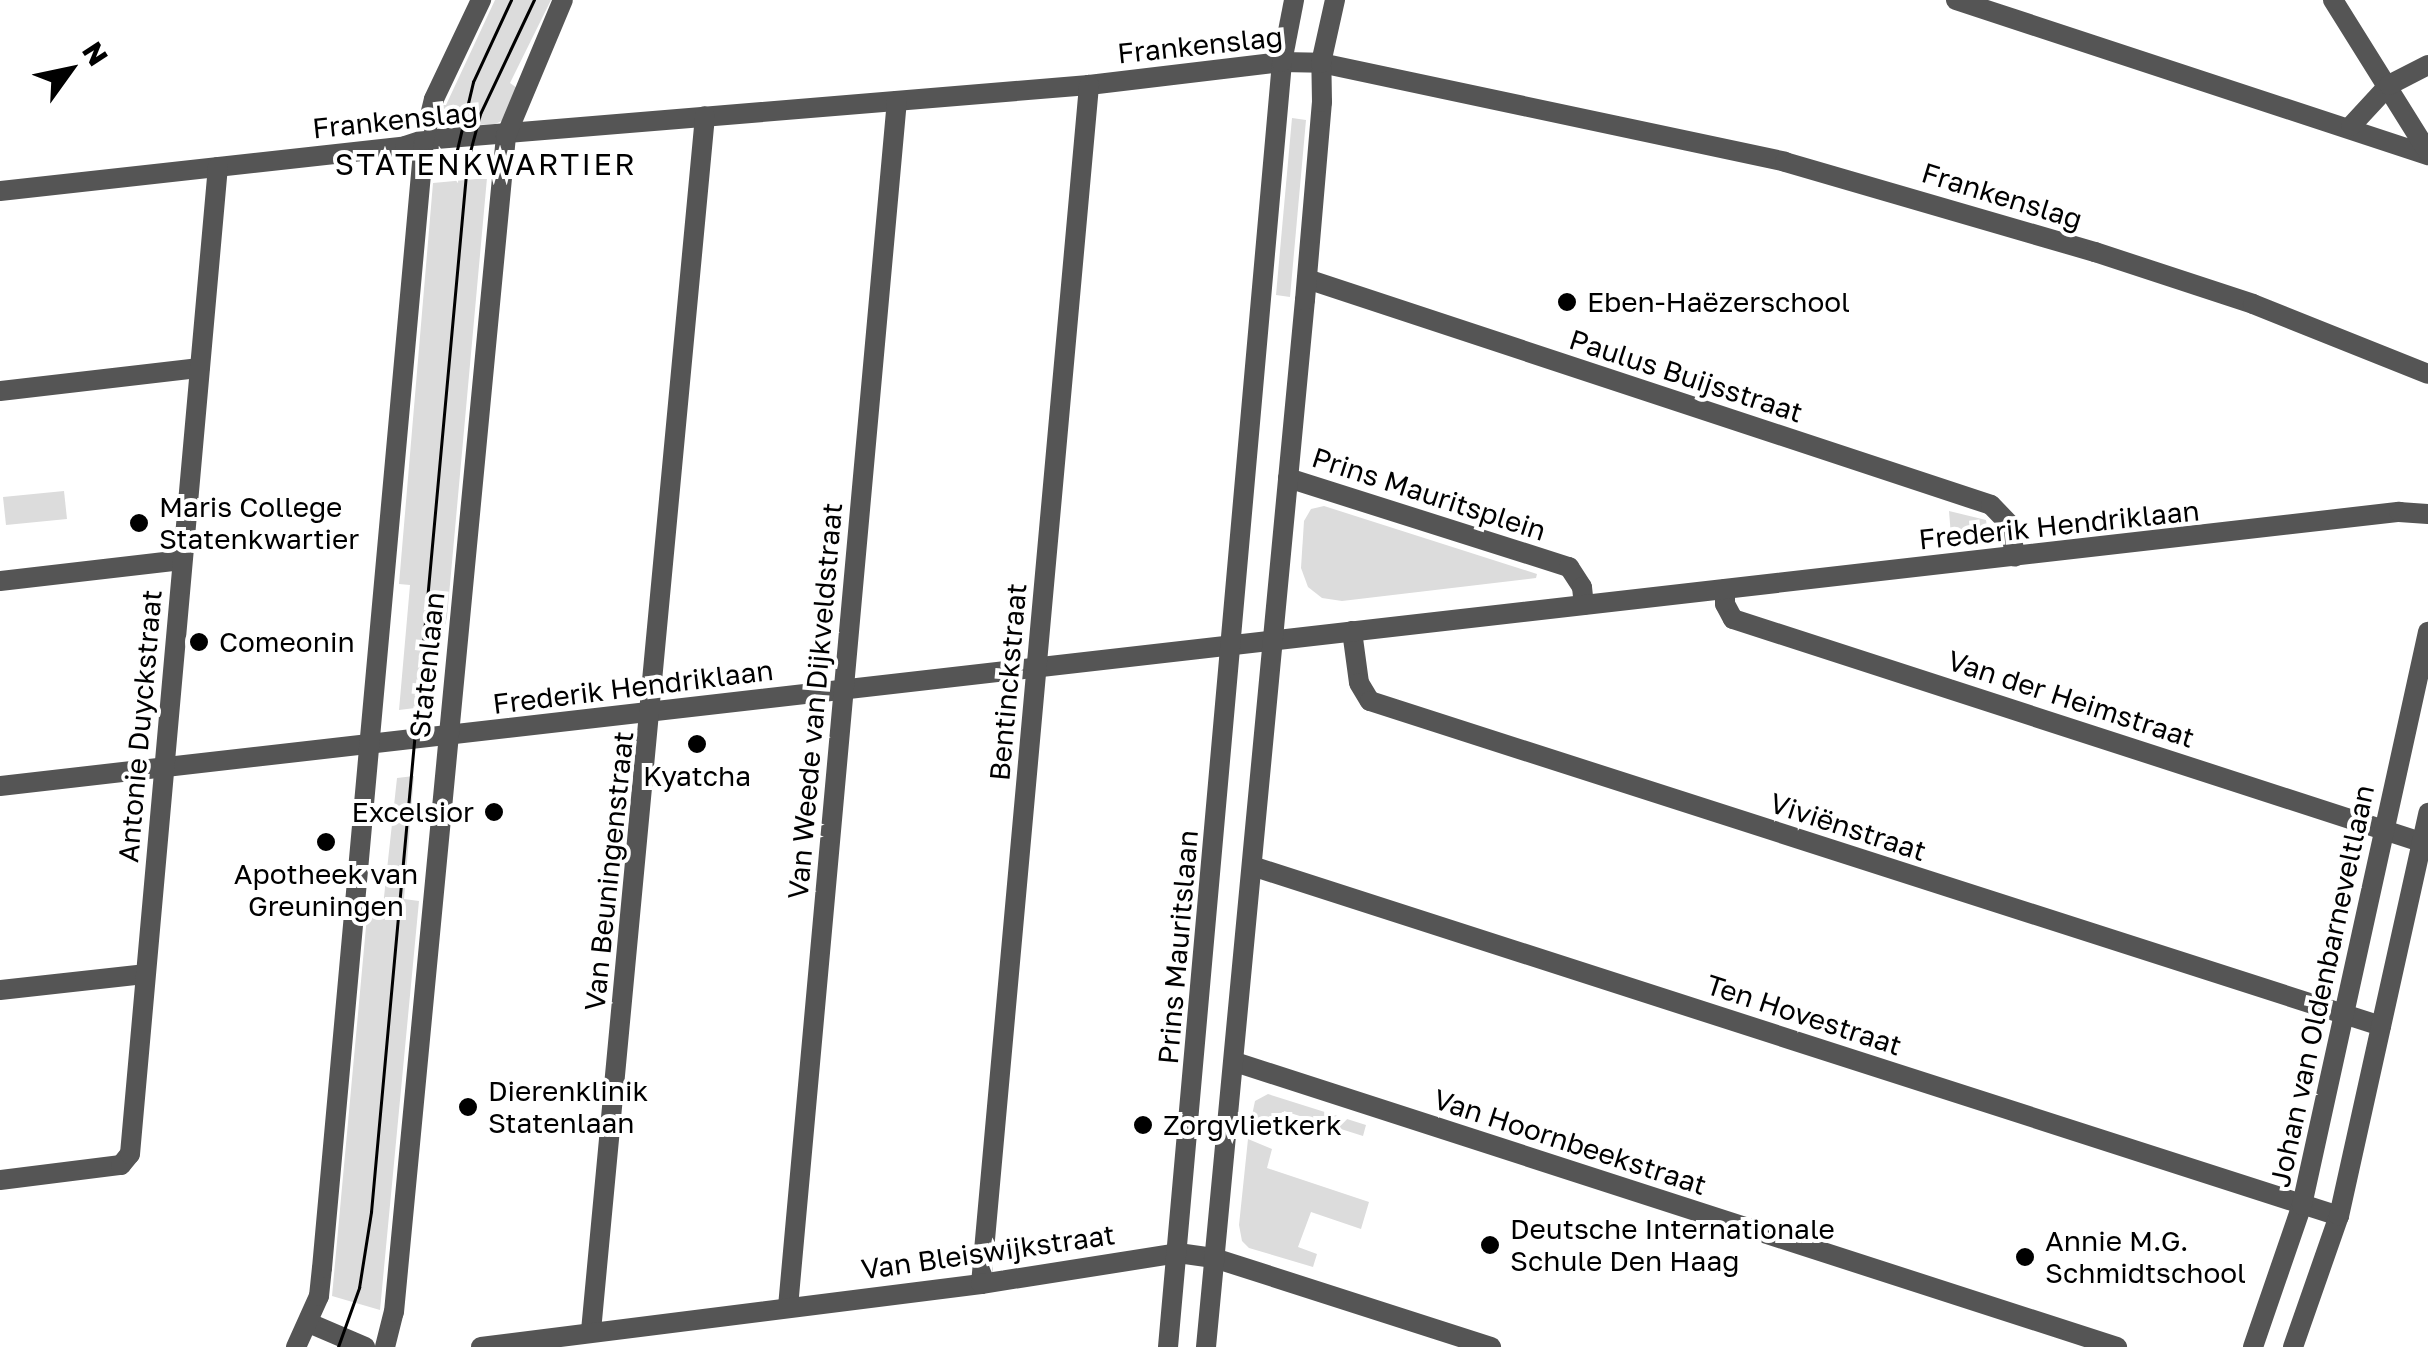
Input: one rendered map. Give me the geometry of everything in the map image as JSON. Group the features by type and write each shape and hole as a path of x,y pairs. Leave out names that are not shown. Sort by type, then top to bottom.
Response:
{"street":[{"name":"Statenlaan","path":"296,1347 310,1323 322,1268 424,140 434,99 481,0"},
{"name":"Statenlaan","path":"384,1347 394,1312 506,136 564,0"},
{"path":"1282,62 1294,0"},
{"path":"1288,478 1322,102 1321,63 1335,0"},
{"path":"1956,0 2428,153"},
{"path":"2333,0 2428,153"},
{"name":"Frankenslag","path":"0,191 424,140 1090,85 1282,62 1321,63 1786,162 2026,230 2253,304 2428,374"},
{"name":"Prins Mauritslaan","path":"1168,1347 1282,62"},
{"path":"2351,126 2389,85 2428,65"},
{"name":"Bentinckstraat","path":"980,1284 1090,85"},
{"name":"Van Weede van Dijkveldstraat","path":"788,1307 897,101"},
{"name":"Van Beuningenstraat","path":"592,1331 706,116"},
{"name":"Antonie Duyckstraat","path":"0,1180 120,1165 130,1154 218,167"},
{"name":"Paulus Buijsstraat","path":"1306,279 1990,505 2010,524 2015,557"},
{"path":"0,391 200,368"},
{"name":"Prins Mauritsplein","path":"1273,642 1288,478 1570,567 1582,588 1584,604"},
{"name":"Frederik Hendriklaan","path":"2399,512 2428,500"},
{"name":"Frederik Hendriklaan","path":"1725,589 2399,512 2428,514"},
{"path":"0,581 182,560"},
{"path":"1206,1347 1273,642 1725,589"},
{"name":"Van der Heimstraat","path":"1725,589 1725,604 1734,619 2422,842"},
{"name":"Viviënstraat","path":"1352,631 1359,683 1370,701 2381,1026"},
{"name":"Johan van Oldenbarneveltlaan","path":"2253,1347 2302,1205 2428,632"},
{"name":"Frederik Hendriklaan","path":"0,786 1273,642"},
{"path":"2293,1347 2339,1216 2428,814"},
{"name":"Ten Hovestraat","path":"1252,866 2339,1216"},
{"path":"0,990 144,974"},
{"name":"Van Hoornbeekstraat","path":"1235,1062 2117,1347"},
{"name":"Van Bleiswijkstraat","path":"482,1347 980,1284 1178,1252 1214,1258 1491,1347"},
{"path":"310,1323 365,1347"}],"shaded area":[{"path":"495,0 551,0 510,83 517,88 504,120 440,127 438,105 446,105"},
{"path":"1292,118 1306,120 1290,297 1276,295"},
{"path":"487,178 447,617 444,630 429,629 423,707 399,710 410,585 399,584 433,183"},
{"path":"64,491 67,519 6,525 3,497"},
{"path":"1324,506 1537,574 1536,578 1342,601 1322,598 1308,587 1301,568 1304,521 1311,509"},
{"path":"1949,511 1986,520 1988,534 1951,536"},
{"path":"414,776 404,899 419,901 380,1310 332,1296 368,905 383,906 397,778"},
{"path":"1268,1094 1366,1125 1363,1136 1284,1111 1278,1133 1250,1125 1255,1101"},
{"path":"1248,1139 1272,1149 1267,1168 1369,1202 1361,1229 1311,1212 1298,1247 1317,1254 1313,1267 1249,1248 1242,1241 1239,1225"}],"tram line":[{"path":"456,154 473,82 511,0"},
{"path":"338,1347 359,1288 371,1212 467,163 480,114 534,0"}],"place":[{"name":"Eben-Haëzerschool","path":"1567,302"},
{"name":"Maris College Statenkwartier","path":"139,523"},
{"name":"Comeonin","path":"199,642"},
{"name":"Kyatcha","path":"697,744"},
{"name":"Excelsior","path":"494,812"},
{"name":"Apotheek van Greuningen","path":"326,842"},
{"name":"Dierenklinik Statenlaan","path":"468,1107"},
{"name":"Zorgvlietkerk","path":"1143,1125"},
{"name":"Deutsche Internationale Schule Den Haag","path":"1490,1245"},
{"name":"Annie M.G. Schmidtschool","path":"2025,1257"}],"district":[{"name":"STATENKWARTIER","path":"486,164"}]}
